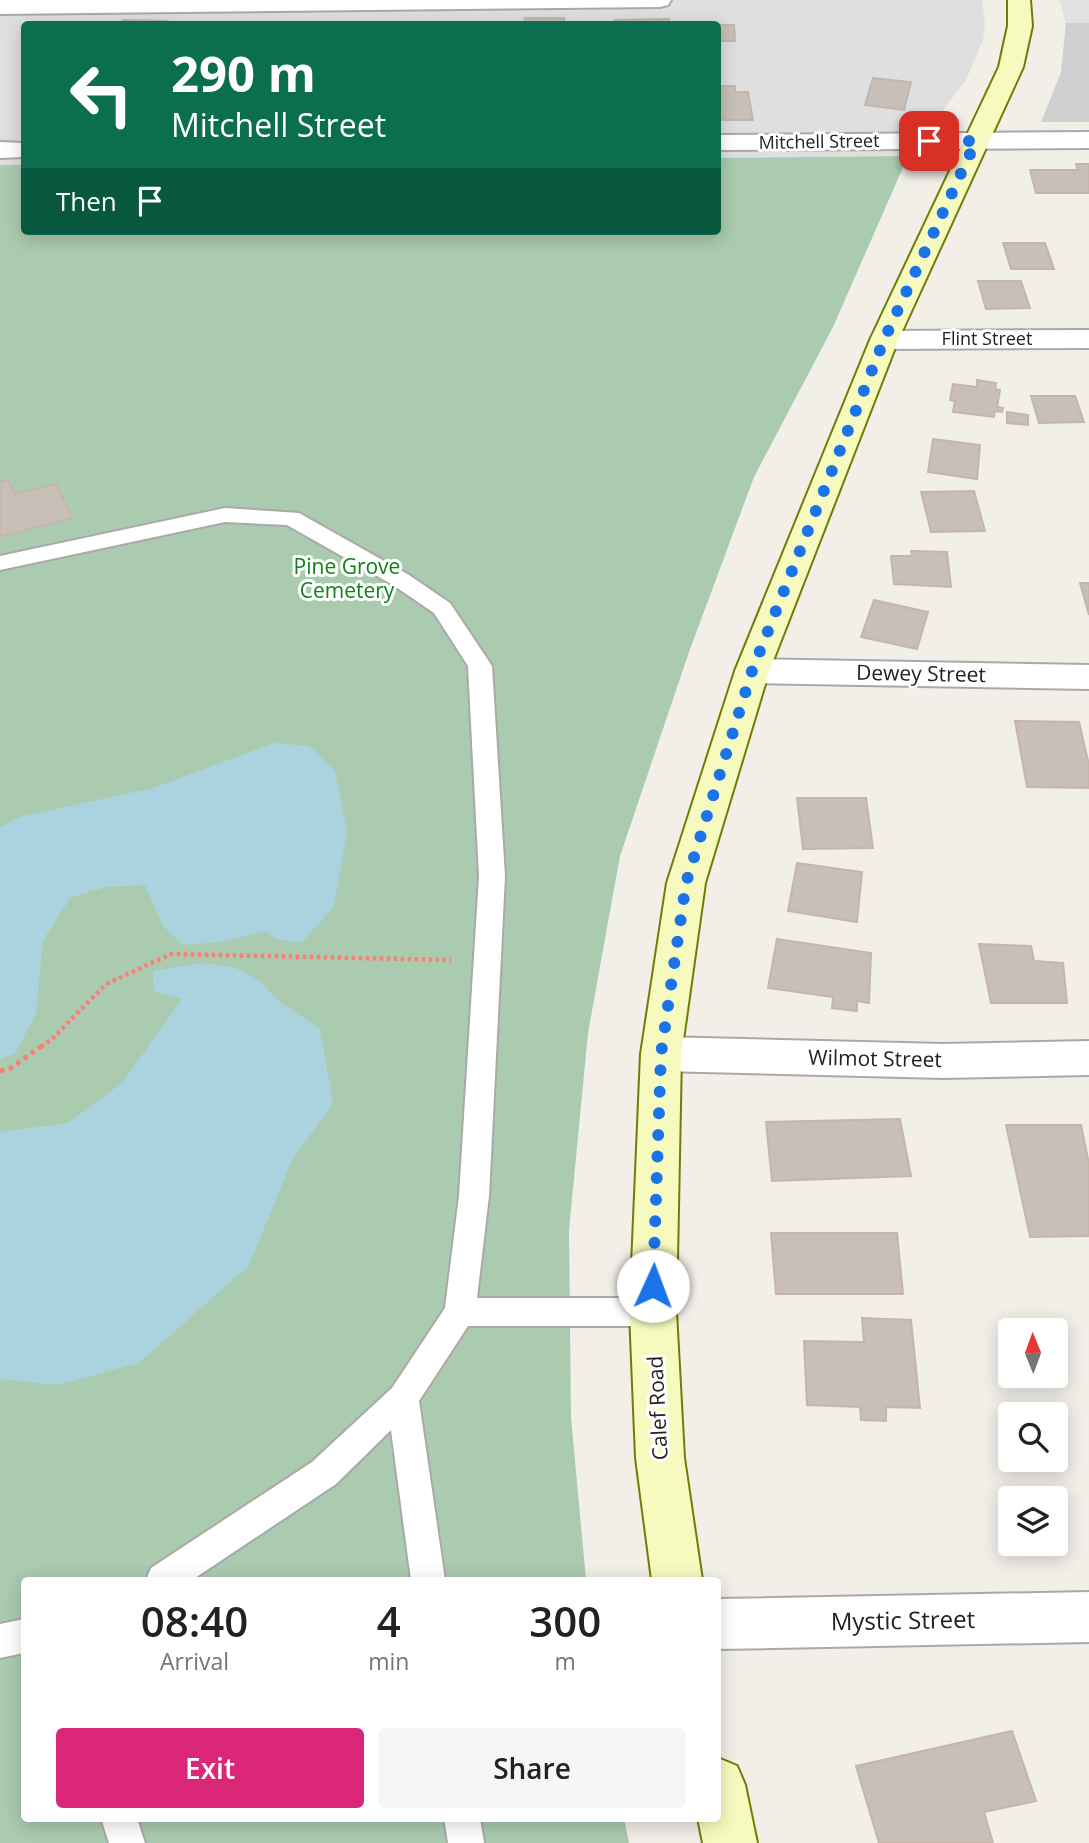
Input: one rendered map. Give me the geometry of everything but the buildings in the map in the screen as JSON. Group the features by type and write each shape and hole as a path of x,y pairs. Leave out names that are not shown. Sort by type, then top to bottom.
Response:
{"main road":[{"name":"Calef Road","path":"677,1577 660,1458 653,1312 661,1054 686,883 752,671 884,340 1011,67 1020,26 1019,0"},
{"path":"721,1800 730,1843"}],"street":[{"path":"0,7 70,10 660,0"},
{"name":"Mitchell Street","path":"721,143 1089,140"},
{"name":"Flint Street","path":"884,340 1089,339"},
{"name":"Dewey Street","path":"752,671 1089,677"},
{"name":"Wilmot Street","path":"661,1054 943,1061 1089,1058"},
{"name":"Mystic Street","path":"721,1624 1089,1617"}],"lane":[{"path":"0,563 225,515 292,518 391,573 442,608 480,666 492,876 474,1196 460,1312 402,1398 324,1473 168,1577"},
{"path":"460,1312 653,1312"},
{"path":"402,1398 428,1577"},
{"path":"0,1640 21,1636"},
{"path":"120,1822 127,1843"},
{"path":"463,1822 466,1843"}],"path":[{"path":"0,1071 10,1068 52,1040 106,984 172,954 487,961"}],"shaded area":[{"path":"0,0 982,0 985,24 983,40 966,80 908,156 721,158 721,21 21,21 21,165 0,165"},
{"path":"1060,0 1089,0 1089,122 1041,122 1061,72 1066,23"},
{"path":"1060,0 1089,0 1089,23 1066,23"}],"green space":[{"name":"Pine Grove Cemetery","path":"908,156 833,327 754,477 689,652 620,856 588,1033 569,1230 571,1417 586,1577 21,1577 21,1822 625,1822 629,1843 0,1843 0,165 21,165 21,235 721,235 721,158"}],"water":[{"path":"274,743 309,746 335,770 347,831 334,906 301,943 276,939 265,931 221,942 183,945 163,926 145,885 107,887 71,897 43,940 36,1013 15,1054 0,1059 0,828 19,817 153,788"},
{"path":"200,963 234,967 262,982 277,1000 320,1029 333,1103 292,1160 249,1265 139,1363 57,1385 0,1379 0,1132 68,1123 122,1083 182,999 154,992 153,971"}],"route":[{"path":"653,1286 661,1054 686,883 752,671 884,340 976,141 929,141"}]}
